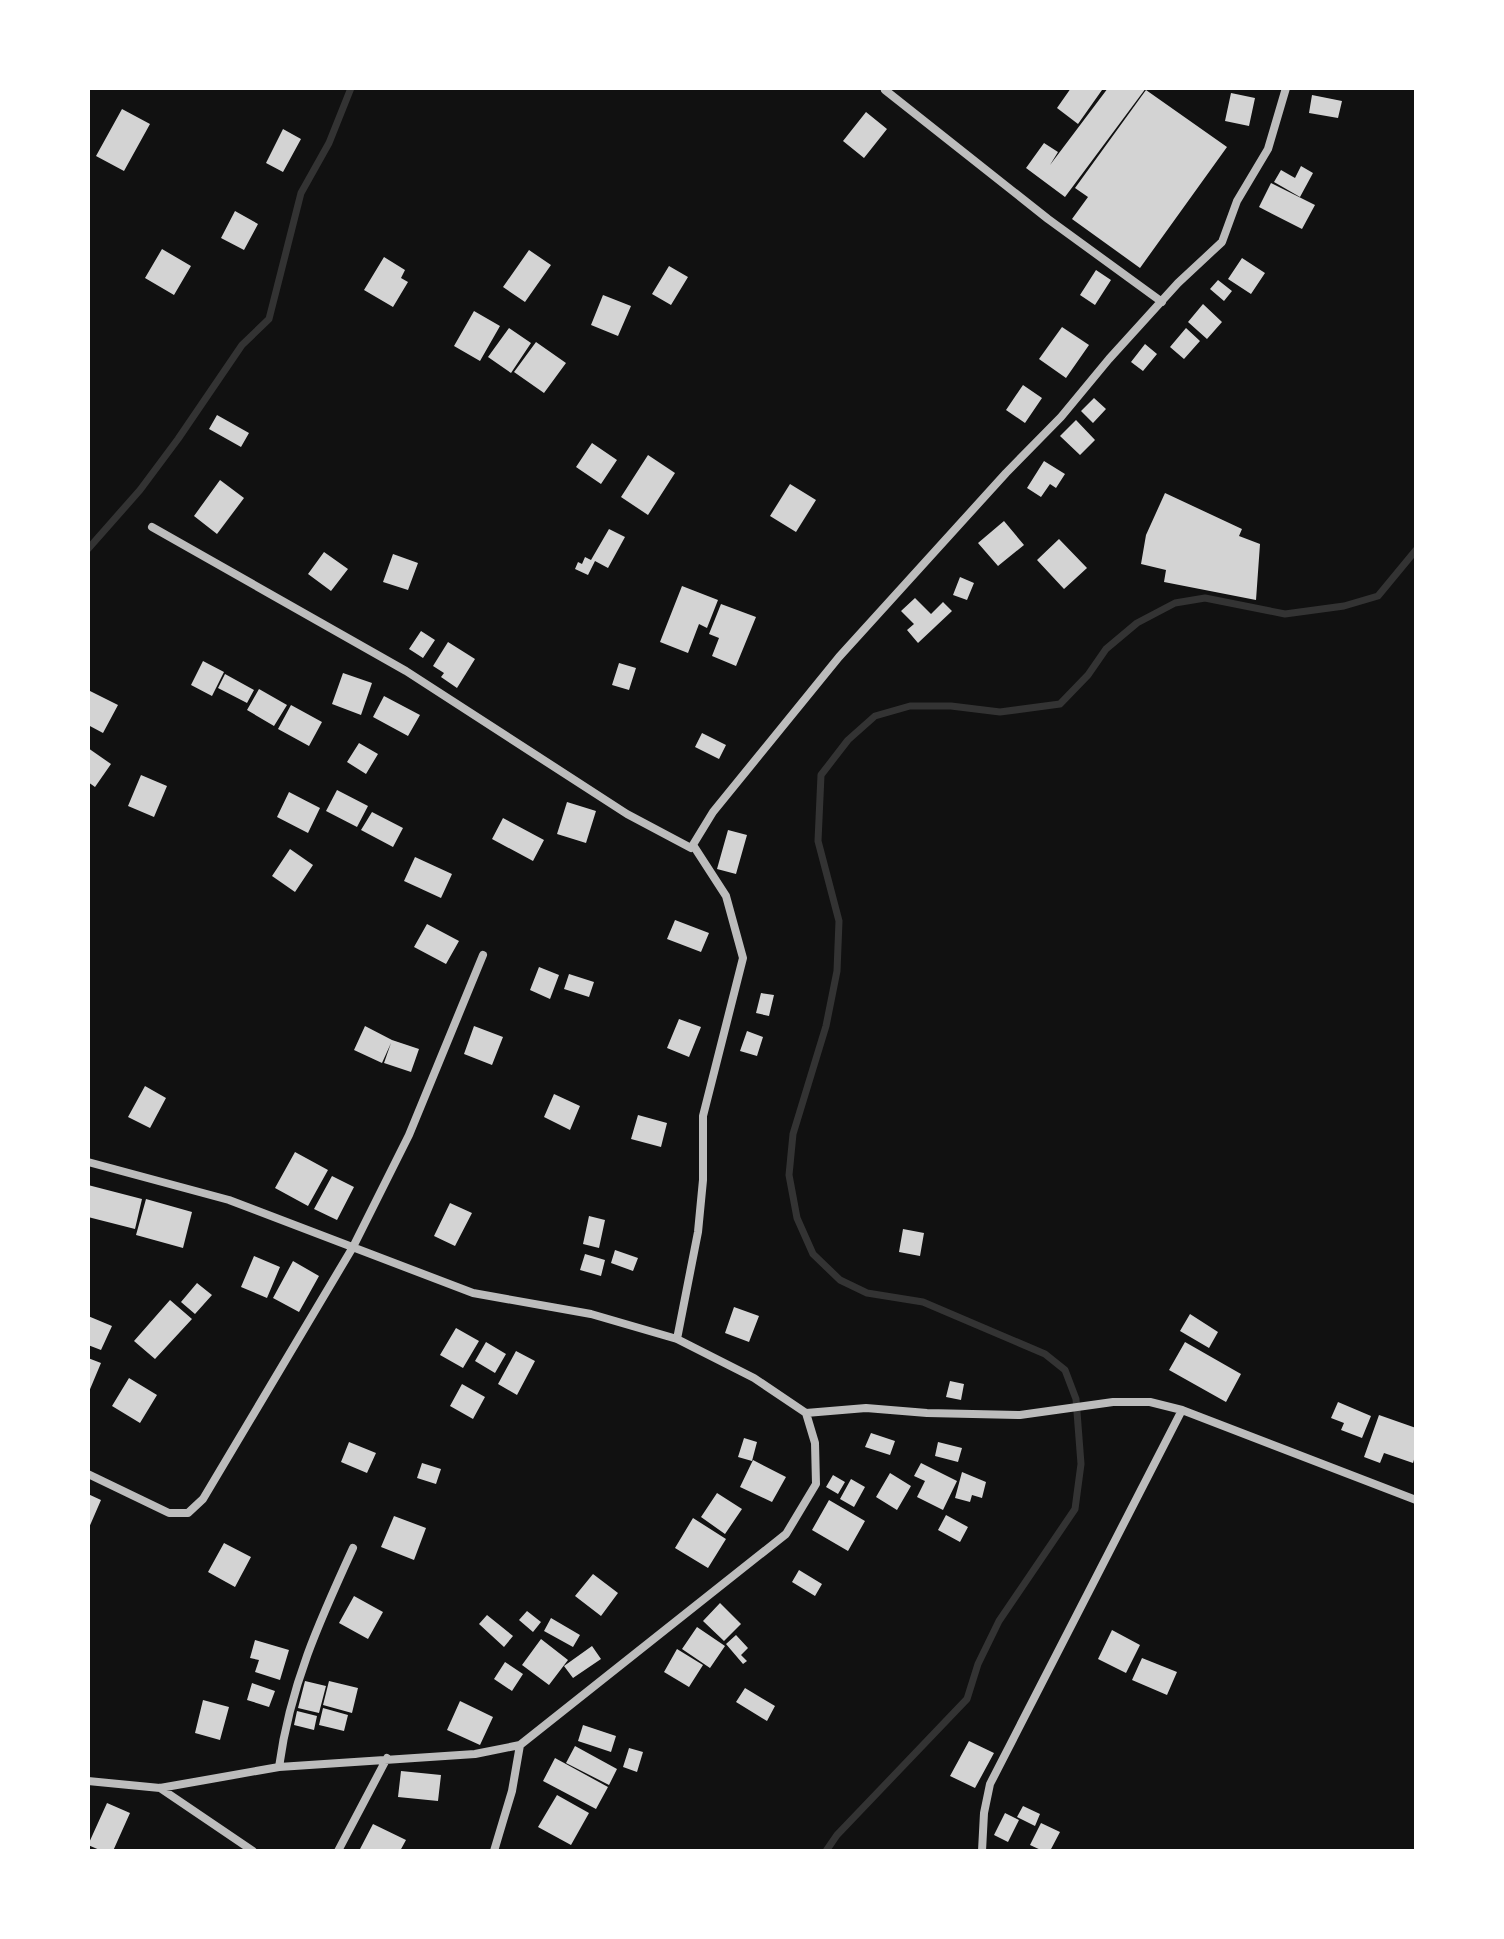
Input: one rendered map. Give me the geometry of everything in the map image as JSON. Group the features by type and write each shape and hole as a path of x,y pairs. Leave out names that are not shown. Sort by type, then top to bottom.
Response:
{"street":[{"path":"152,527 406,671 627,814 691,848 713,812 839,657 1061,417 1109,359 1222,242 1237,201 1268,149 1286,88"},
{"path":"885,90 1048,219 1162,302"},
{"path":"677,1339 698,1232 703,1180 703,1116 743,958 726,896 693,845"},
{"path":"88,1474 169,1513 188,1513 203,1499 353,1247 409,1135 483,955"},
{"path":"88,1162 229,1200 473,1293 591,1314 677,1339 754,1378 806,1413 866,1408 1020,1415 1113,1402 1150,1402 1182,1410 1416,1500"},
{"path":"982,1851 984,1813 990,1784 1182,1410"},
{"path":"88,1781 160,1788 279,1767 475,1754 520,1745 786,1534 816,1484 815,1443 806,1413"},
{"path":"279,1767 283,1731 308,1647 353,1548"},
{"path":"494,1851 512,1791 520,1745"},
{"path":"338,1851 387,1758"},
{"path":"160,1788 253,1851"}],"building":[{"path":"1071,88 1102,90 1078,124 1057,108"},
{"path":"1108,88 1146,88 1065,197 1026,168 1044,143 1058,152 1050,165"},
{"path":"1146,90 1227,147 1140,268 1072,219 1088,197 1075,188"},
{"path":"1231,93 1255,98 1249,126 1225,121"},
{"path":"1312,95 1342,101 1338,118 1309,113"},
{"path":"122,109 150,124 124,171 96,156"},
{"path":"866,112 887,129 864,158 843,141"},
{"path":"283,129 301,139 283,172 266,163"},
{"path":"1301,166 1313,173 1300,197 1274,182 1281,170 1295,178"},
{"path":"1271,183 1315,205 1302,229 1259,207"},
{"path":"235,211 258,224 244,250 221,238"},
{"path":"162,249 191,266 174,295 145,278"},
{"path":"529,250 551,265 525,302 503,287"},
{"path":"384,257 405,270 401,278 408,282 393,307 364,290"},
{"path":"1242,258 1265,273 1251,294 1228,279"},
{"path":"669,266 688,277 671,305 652,294"},
{"path":"1096,270 1111,280 1095,305 1080,295"},
{"path":"1218,280 1232,291 1224,301 1210,289"},
{"path":"603,295 631,306 618,336 591,325"},
{"path":"1203,304 1222,322 1207,339 1188,322"},
{"path":"474,311 500,326 480,361 454,346"},
{"path":"1062,327 1089,345 1066,378 1039,359"},
{"path":"509,328 531,343 511,373 488,357"},
{"path":"1186,328 1200,341 1184,359 1170,347"},
{"path":"536,342 566,363 544,393 514,372"},
{"path":"1145,344 1157,354 1143,371 1131,362"},
{"path":"1023,385 1042,398 1025,423 1006,410"},
{"path":"1094,398 1106,409 1093,423 1081,411"},
{"path":"217,415 249,433 241,447 209,429"},
{"path":"1076,420 1095,440 1080,455 1060,436"},
{"path":"592,443 617,460 601,484 576,467"},
{"path":"648,455 675,473 648,515 621,497"},
{"path":"1044,461 1065,474 1056,488 1050,484 1041,497 1027,488"},
{"path":"220,480 244,498 217,534 194,516"},
{"path":"790,484 816,500 796,532 770,516"},
{"path":"1165,493 1242,529 1239,536 1260,544 1256,600 1164,582 1166,570 1141,564 1146,535"},
{"path":"1004,521 1024,545 998,566 978,543"},
{"path":"609,529 625,537 608,568 595,561 588,575 575,569 585,557 591,560"},
{"path":"1059,539 1087,568 1064,589 1037,560"},
{"path":"324,552 348,569 331,591 308,574"},
{"path":"393,554 418,563 408,590 383,582"},
{"path":"960,577 974,583 967,600 953,595"},
{"path":"682,586 718,600 707,628 699,624 688,653 660,642"},
{"path":"915,598 931,614 943,602 952,611 918,643 907,630 914,624 901,611"},
{"path":"721,604 756,617 736,666 712,656 719,638 709,634"},
{"path":"421,631 435,640 423,658 409,649"},
{"path":"448,642 475,659 457,688 441,677 444,673 433,666"},
{"path":"203,661 224,672 212,696 191,685"},
{"path":"619,663 636,668 629,690 612,685"},
{"path":"343,673 372,683 361,715 332,704"},
{"path":"225,674 254,690 247,703 218,688"},
{"path":"259,689 287,705 274,726 247,710"},
{"path":"88,690 118,705 103,733 88,725"},
{"path":"384,696 420,715 408,736 373,717"},
{"path":"291,705 322,722 309,746 278,729"},
{"path":"702,733 726,745 719,759 695,747"},
{"path":"359,743 378,754 366,774 347,762"},
{"path":"88,748 111,764 95,787 88,782"},
{"path":"141,775 167,786 154,817 128,806"},
{"path":"337,790 368,806 357,827 326,811"},
{"path":"289,792 320,808 308,833 277,817"},
{"path":"567,802 596,811 586,843 557,834"},
{"path":"372,812 403,828 393,847 361,830"},
{"path":"503,818 544,840 533,861 492,839"},
{"path":"728,830 747,835 736,874 717,869"},
{"path":"290,849 313,865 295,892 272,876"},
{"path":"415,857 452,874 441,898 404,881"},
{"path":"675,920 709,933 701,952 667,939"},
{"path":"427,924 459,941 446,964 414,947"},
{"path":"539,967 559,975 550,999 530,990"},
{"path":"569,974 594,982 589,997 564,989"},
{"path":"761,993 774,995 769,1016 756,1013"},
{"path":"679,1019 701,1027 689,1057 667,1048"},
{"path":"365,1026 419,1049 411,1072 384,1063 391,1043 382,1063 354,1050"},
{"path":"474,1026 503,1037 492,1065 464,1054"},
{"path":"747,1031 763,1037 757,1056 740,1051"},
{"path":"145,1086 166,1098 150,1128 128,1117"},
{"path":"554,1094 580,1106 570,1130 544,1117"},
{"path":"638,1115 667,1123 661,1147 631,1139"},
{"path":"295,1152 328,1170 308,1206 275,1188"},
{"path":"332,1176 354,1187 337,1220 314,1209"},
{"path":"88,1185 142,1199 135,1229 88,1217"},
{"path":"146,1199 192,1212 183,1248 136,1235"},
{"path":"450,1203 472,1213 455,1246 434,1236"},
{"path":"589,1216 605,1220 599,1248 583,1244"},
{"path":"903,1229 924,1233 920,1256 899,1252"},
{"path":"615,1250 638,1258 633,1271 611,1263"},
{"path":"585,1254 605,1260 601,1276 580,1270"},
{"path":"254,1256 280,1267 267,1298 241,1287"},
{"path":"293,1261 319,1276 299,1312 273,1298"},
{"path":"197,1283 212,1295 195,1314 181,1302"},
{"path":"170,1300 192,1319 155,1359 134,1341"},
{"path":"734,1307 759,1316 749,1342 725,1333"},
{"path":"1190,1314 1218,1332 1209,1348 1180,1331"},
{"path":"88,1316 112,1326 101,1350 88,1345"},
{"path":"456,1328 479,1341 463,1368 440,1355"},
{"path":"486,1342 506,1354 495,1373 475,1361"},
{"path":"1185,1342 1241,1374 1226,1402 1169,1370"},
{"path":"516,1351 535,1361 517,1395 498,1384"},
{"path":"88,1358 101,1363 88,1394"},
{"path":"129,1378 157,1395 140,1423 112,1406"},
{"path":"950,1381 964,1384 961,1400 946,1397"},
{"path":"462,1384 485,1397 473,1419 450,1406"},
{"path":"1338,1402 1371,1416 1362,1438 1341,1430 1344,1423 1331,1418"},
{"path":"1379,1415 1416,1428 1413,1463 1384,1453 1380,1463 1364,1457"},
{"path":"871,1433 895,1441 890,1455 865,1447"},
{"path":"744,1438 757,1442 752,1461 738,1457"},
{"path":"349,1442 376,1453 367,1473 341,1462"},
{"path":"938,1442 962,1448 958,1462 935,1456"},
{"path":"753,1460 786,1477 772,1502 740,1487"},
{"path":"422,1463 441,1469 436,1484 417,1478"},
{"path":"921,1463 957,1481 943,1510 917,1497 925,1481 914,1476"},
{"path":"962,1472 986,1482 982,1498 972,1495 970,1502 955,1498"},
{"path":"890,1473 911,1486 897,1510 876,1497"},
{"path":"833,1475 845,1482 838,1494 826,1487"},
{"path":"851,1479 865,1487 854,1507 840,1499"},
{"path":"717,1493 742,1509 725,1534 701,1517"},
{"path":"88,1494 101,1500 88,1530"},
{"path":"829,1500 865,1521 848,1551 812,1530"},
{"path":"946,1515 968,1527 960,1542 938,1530"},
{"path":"394,1516 426,1528 414,1560 381,1547"},
{"path":"693,1518 726,1539 708,1568 675,1548"},
{"path":"224,1543 251,1557 235,1587 208,1572"},
{"path":"799,1570 822,1584 815,1596 792,1582"},
{"path":"593,1574 618,1593 601,1616 575,1596"},
{"path":"354,1596 383,1612 368,1639 339,1623"},
{"path":"720,1603 741,1624 724,1641 703,1621"},
{"path":"527,1611 541,1622 533,1632 519,1620"},
{"path":"487,1615 513,1636 504,1647 479,1624"},
{"path":"551,1618 580,1635 573,1647 544,1631"},
{"path":"697,1627 725,1646 710,1668 682,1649"},
{"path":"1112,1630 1140,1645 1126,1673 1098,1659"},
{"path":"736,1635 748,1648 741,1655 747,1661 743,1664 726,1644"},
{"path":"541,1639 568,1660 549,1685 522,1665"},
{"path":"255,1640 289,1650 280,1680 255,1672 259,1660 250,1658"},
{"path":"592,1646 601,1659 573,1678 564,1666"},
{"path":"677,1649 703,1665 689,1687 664,1672"},
{"path":"1142,1658 1177,1672 1167,1695 1132,1680"},
{"path":"505,1662 523,1674 512,1691 494,1679"},
{"path":"305,1681 326,1686 319,1713 298,1708"},
{"path":"329,1681 358,1688 352,1713 323,1705"},
{"path":"252,1683 275,1691 269,1707 247,1700"},
{"path":"745,1688 775,1706 767,1721 736,1702"},
{"path":"203,1700 229,1707 220,1740 195,1733"},
{"path":"460,1701 493,1717 480,1745 447,1730"},
{"path":"323,1708 348,1715 344,1731 319,1725"},
{"path":"297,1711 317,1716 314,1730 294,1725"},
{"path":"583,1725 616,1736 611,1752 578,1741"},
{"path":"969,1741 994,1753 975,1788 950,1776"},
{"path":"575,1746 617,1769 609,1785 566,1763"},
{"path":"629,1748 643,1752 637,1772 623,1767"},
{"path":"555,1758 608,1787 596,1809 543,1781"},
{"path":"401,1771 441,1775 438,1801 398,1797"},
{"path":"557,1795 589,1813 571,1845 538,1827"},
{"path":"107,1803 130,1813 113,1851 102,1851 88,1845"},
{"path":"1023,1806 1040,1814 1035,1826 1017,1817"},
{"path":"1005,1813 1019,1820 1008,1842 994,1835"},
{"path":"1041,1823 1060,1832 1050,1851 1030,1845"},
{"path":"373,1824 406,1840 400,1851 360,1849"}],"waterway":[{"path":"88,549 140,490 242,345 269,319 301,193 329,143 351,88"},
{"path":"826,1851 837,1835 967,1699 978,1664 999,1621 1075,1509 1081,1464 1076,1399 1065,1370 1045,1354 923,1302 867,1293 840,1280 813,1254 797,1218 789,1175 793,1134 826,1026 837,971 839,921 818,841 821,775 848,740 875,716 910,706 951,706 1000,712 1060,704 1088,675 1106,649 1137,623 1175,603 1205,598 1285,614 1344,606 1378,596 1416,550"}]}
